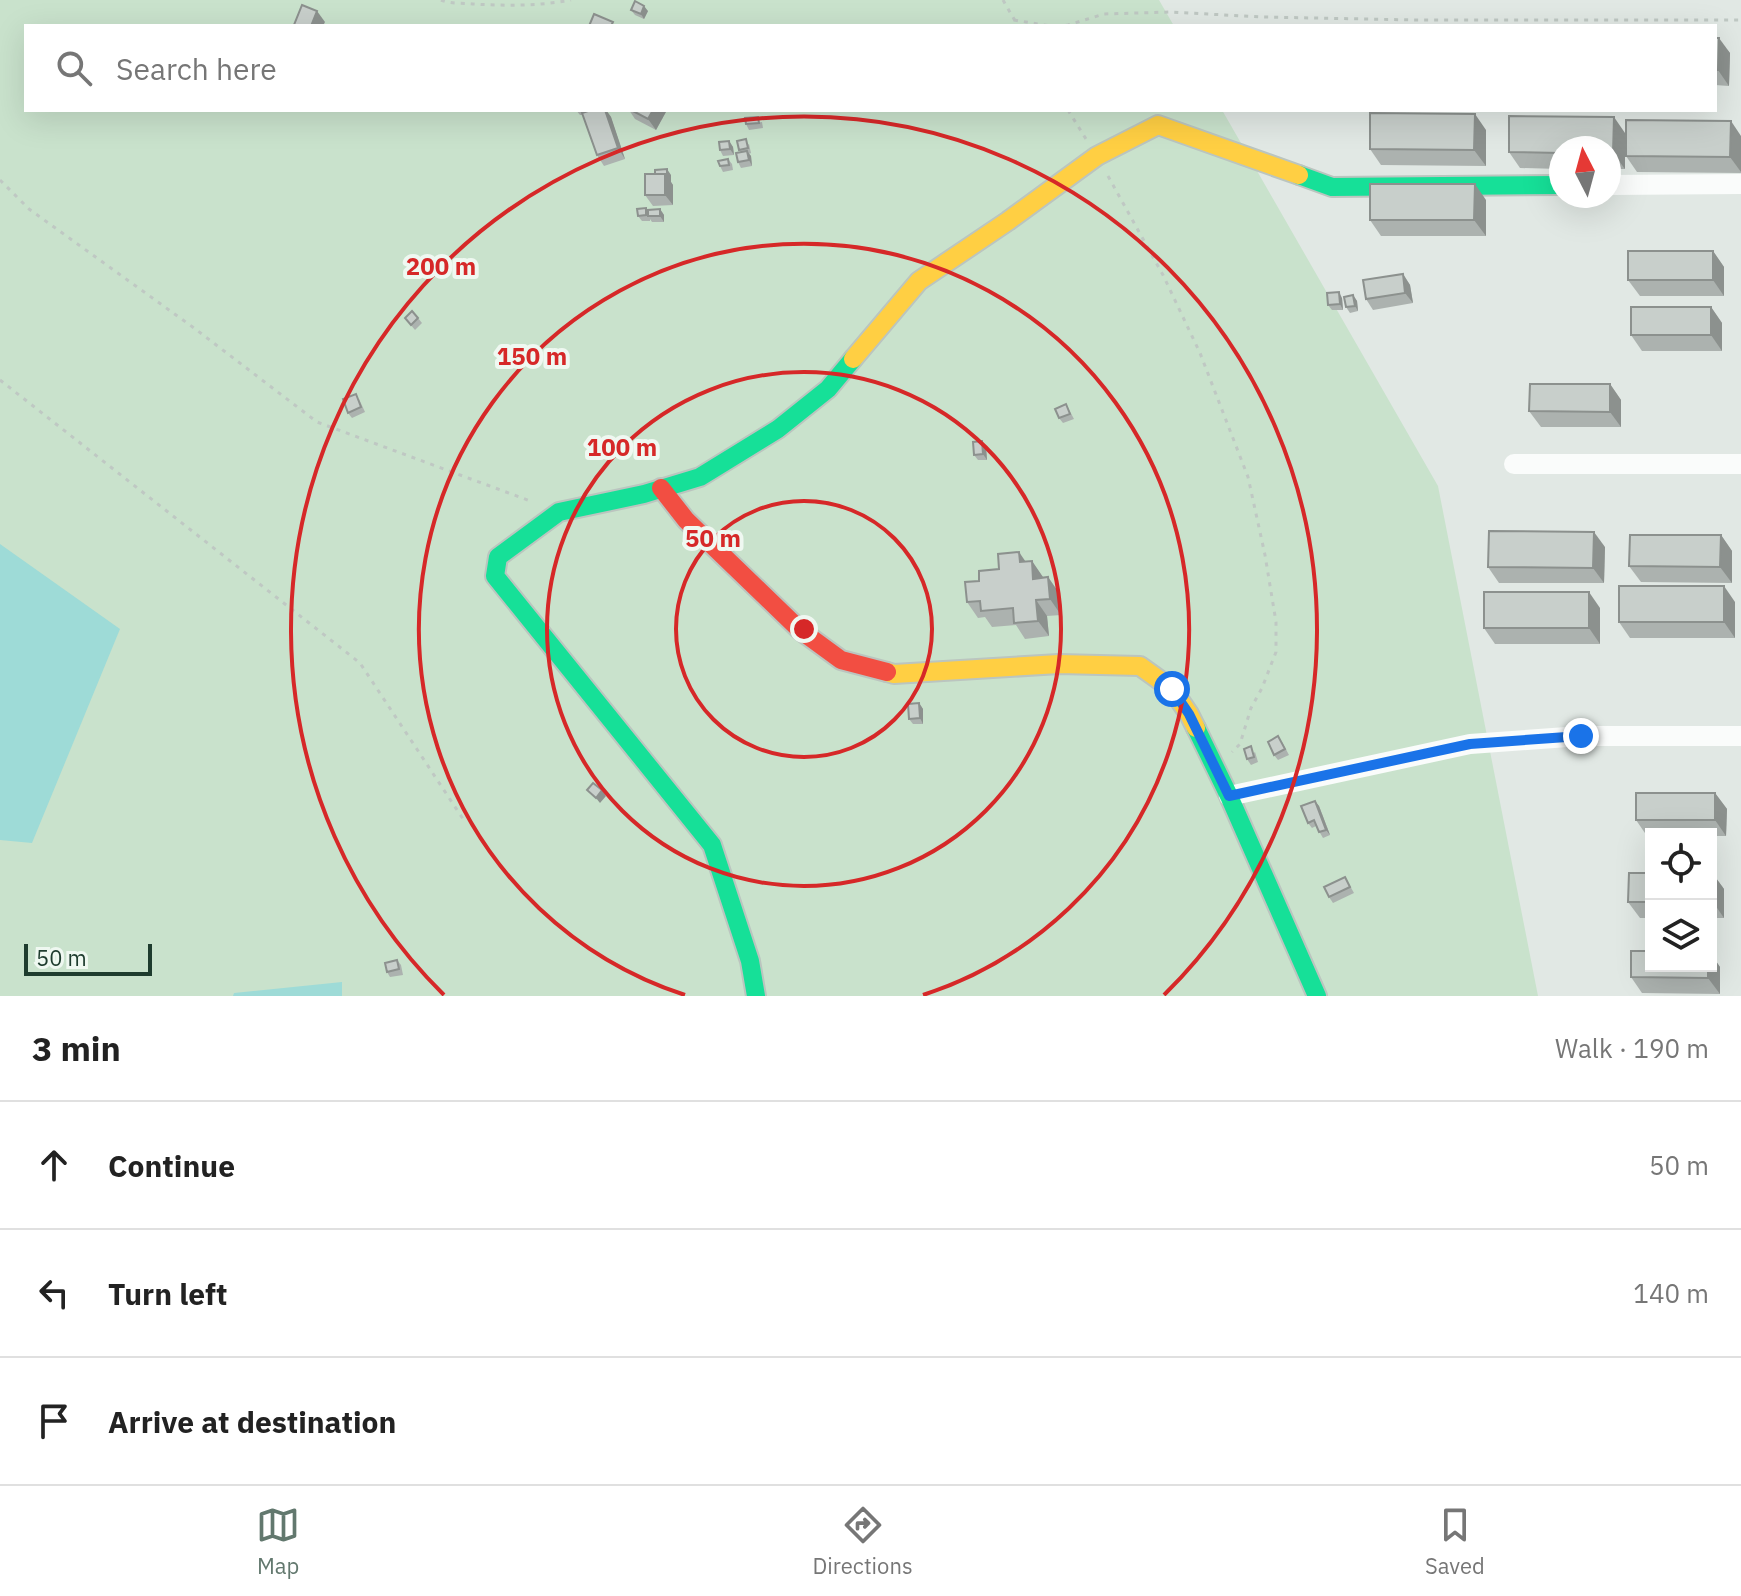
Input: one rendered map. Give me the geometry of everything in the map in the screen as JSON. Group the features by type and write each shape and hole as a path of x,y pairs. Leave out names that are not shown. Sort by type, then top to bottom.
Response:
{"street":[{"path":"756,996 750,961 712,845 495,576 498,557 559,512 700,477 778,429 828,389 919,281 1097,156 1158,125 1332,187 1549,185"},
{"path":"1621,185 1741,184"},
{"path":"1514,464 1741,464"},
{"path":"661,488 686,520 800,630 841,660 894,674 1059,664 1140,666 1172,689 1189,714 1217,770 1317,996"},
{"path":"1229,796 1470,744 1581,736 1741,736"}],"path":[{"path":"441,0 483,5 527,5 571,0"},
{"path":"1003,0 1017,24"},
{"path":"1071,24 1104,14 1170,12 1401,20 1741,20"},
{"path":"1014,20 1038,24"},
{"path":"1069,112 1163,275 1200,353 1248,477 1276,622 1276,652 1251,708 1240,744 1217,770"},
{"path":"0,180 29,209 194,328 317,422 559,512"},
{"path":"0,380 360,663 465,822"}],"green space":[{"path":"0,0 1159,0 1173,24 24,24 24,112 1223,112 1438,486 1538,996 0,996"}],"water":[{"path":"0,544 120,629 32,843 0,840"},
{"path":"342,982 342,996 233,996 234,993"}],"building":[{"path":"635,1 644,6 641,14 631,10"},
{"path":"302,5 317,11 312,24 294,24"},
{"path":"594,14 613,22 612,24 590,24"},
{"path":"1717,38 1719,38 1718,70"},
{"path":"606,112 618,148 597,155 582,113"},
{"path":"635,112 652,112 648,119"},
{"path":"1370,113 1475,114 1474,150 1370,149"},
{"path":"1509,116 1614,117 1613,136 1549,136 1549,153 1509,152"},
{"path":"758,117 759,123 746,124 745,118"},
{"path":"1626,120 1731,121 1730,157 1626,156"},
{"path":"746,139 748,148 739,150 737,141"},
{"path":"729,141 730,149 720,150 719,142"},
{"path":"747,151 749,160 738,162 736,153"},
{"path":"728,159 729,165 720,166 718,161"},
{"path":"667,169 667,176 655,174 655,170"},
{"path":"645,174 665,174 665,195 645,195"},
{"path":"1370,184 1475,184 1474,220 1370,220"},
{"path":"646,208 646,215 638,216 637,209"},
{"path":"660,209 660,216 648,216 648,210"},
{"path":"1628,251 1713,251 1713,280 1628,280"},
{"path":"1403,274 1405,293 1366,299 1363,280"},
{"path":"1339,292 1340,304 1328,305 1327,293"},
{"path":"1353,295 1355,306 1346,307 1344,297"},
{"path":"1631,307 1711,307 1711,335 1631,335"},
{"path":"412,311 418,318 411,325 405,318"},
{"path":"1530,384 1610,384 1610,412 1529,411"},
{"path":"356,394 361,407 348,413 343,399"},
{"path":"1066,404 1070,414 1059,418 1055,409"},
{"path":"982,441 983,454 974,455 973,442"},
{"path":"1489,531 1594,532 1593,568 1488,567"},
{"path":"1630,535 1721,535 1720,567 1629,566"},
{"path":"1019,552 1020,562 1032,561 1033,579 1048,577 1050,599 1036,600 1038,621 1014,623 1013,608 981,611 980,601 967,602 965,582 979,581 979,571 999,569 998,554"},
{"path":"1619,586 1724,586 1724,622 1619,622"},
{"path":"1484,592 1589,592 1589,628 1484,628"},
{"path":"919,703 920,718 909,719 908,704"},
{"path":"1278,736 1285,749 1274,755 1268,742"},
{"path":"1251,746 1254,757 1247,759 1244,749"},
{"path":"593,783 602,790 596,798 587,790"},
{"path":"1636,793 1715,793 1715,820 1636,820"},
{"path":"1315,801 1326,830 1319,832 1314,820 1308,823 1301,806"},
{"path":"1629,873 1645,873 1645,902 1628,902"},
{"path":"1345,877 1350,887 1329,897 1324,887"},
{"path":"1631,951 1645,951 1645,972 1708,972 1708,978 1631,977"},
{"path":"397,960 399,969 387,972 385,963"}],"traffic: fast":[{"path":"1299,175 1332,187 1549,185"},
{"path":"756,996 750,961 712,845 495,576 498,557 559,512 644,494 700,477 778,429 828,389 853,359"},
{"path":"1196,728 1317,996"}],"traffic: slow":[{"path":"853,359 919,281 1097,156 1158,125 1299,175"},
{"path":"887,672 1059,664 1140,666 1172,689 1196,728"}],"traffic: jam":[{"path":"661,488 686,520 800,630 841,660 887,672"}],"route":[{"path":"1172,689 1189,714 1229,796 1470,744 1581,736"}]}
